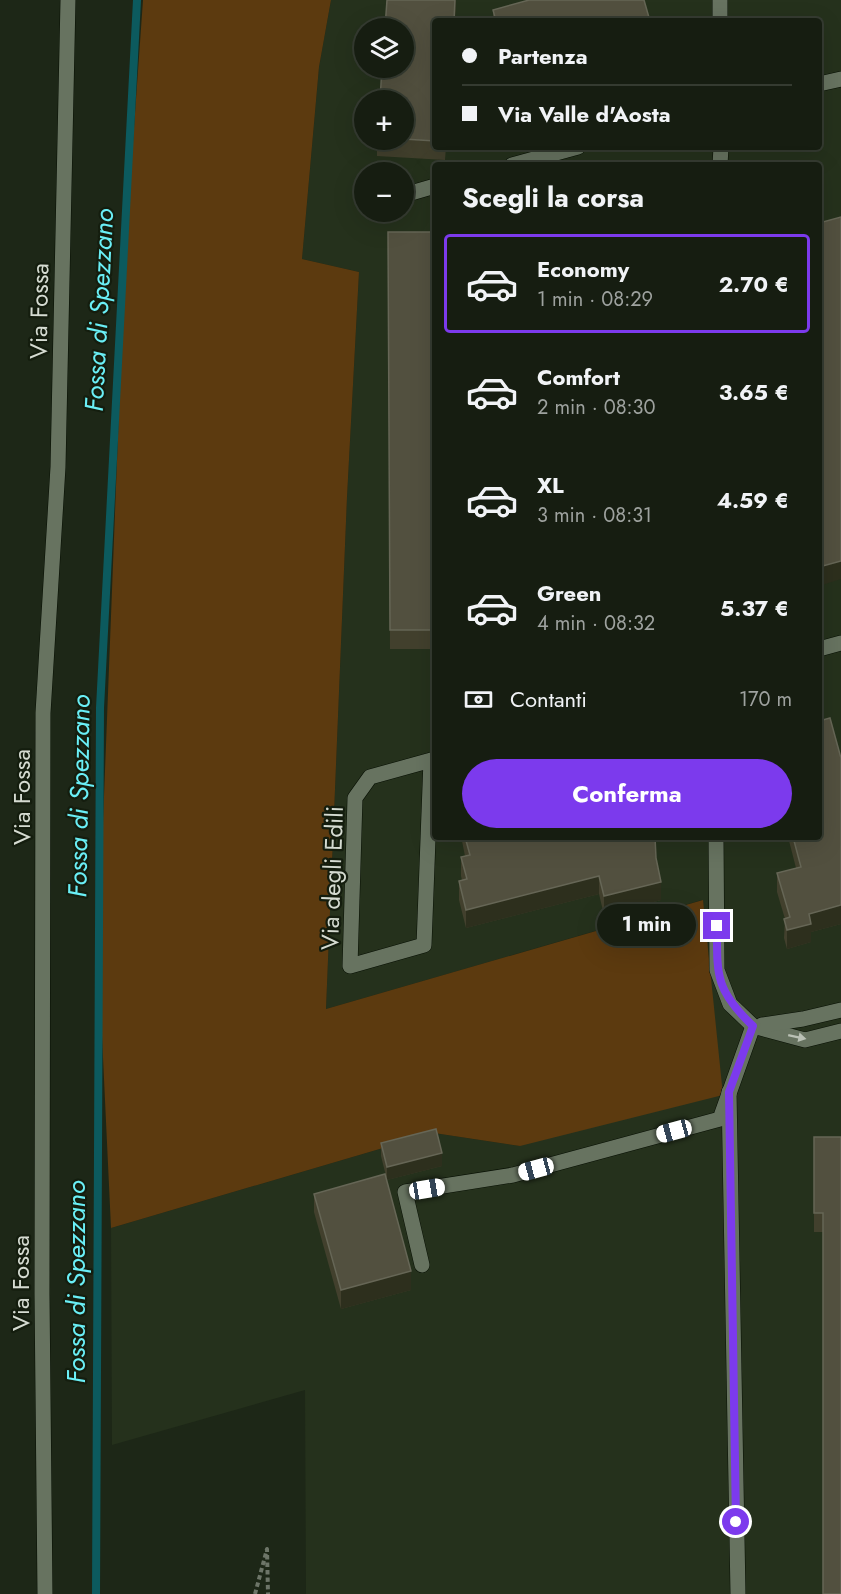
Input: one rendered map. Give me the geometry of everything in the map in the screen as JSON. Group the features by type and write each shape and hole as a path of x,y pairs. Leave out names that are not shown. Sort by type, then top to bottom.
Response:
{"street":[{"name":"Via Fossa","path":"45,1594 42,1294 44,713 58,467 68,0"},
{"path":"720,0 720,18"},
{"path":"822,83 841,79"},
{"path":"523,162 567,150"},
{"path":"414,192 432,187"},
{"path":"822,648 841,643"},
{"name":"Via degli Edili","path":"432,759 370,777 355,798 351,966 424,945 432,780"},
{"path":"716,840 717,970 730,1004 753,1026 804,1040 841,1031"},
{"path":"753,1026 803,1019 841,1010"},
{"path":"422,1265 405,1192 513,1175 720,1119 753,1026"},
{"path":"729,1092 738,1594"}],"path":[{"path":"255,1594 267,1549 268,1594"}],"shaded area":[{"path":"143,0 331,0 319,67 302,259 359,272 347,497 326,1009 703,900 723,1095 520,1146 434,1133 111,1228 98,951 125,255"},
{"path":"331,0 841,0 841,1594 306,1594 305,1390 112,1445 111,1228 434,1133 520,1146 702,900 326,1009 347,497 359,272 302,259 319,67"}],"building":[{"path":"387,0 455,0 454,18 432,18 432,141 414,140 414,90 381,90 381,78 414,78 414,18 386,18"},
{"path":"529,0 644,0 649,18 495,18 493,10"},
{"path":"841,217 841,561 822,566 822,222"},
{"path":"388,232 432,232 432,630 390,630"},
{"path":"830,718 841,758 841,905 809,914 811,924 787,930 784,919 790,917 777,873 801,867 794,840 822,840 822,720"},
{"path":"466,840 655,840 661,882 604,896 599,876 466,910 459,881 467,879 461,857 470,855"},
{"path":"436,1129 442,1153 387,1167 381,1143"},
{"path":"814,1137 841,1137 841,1594 823,1594 823,1213 814,1213"},
{"path":"385,1174 411,1271 341,1290 314,1194"}],"waterway":[{"name":"Fossa di Spezzano","path":"96,1594 100,708 137,0"}],"route":[{"path":"717,926 717,970 730,1004 753,1026 729,1092 736,1522"}]}
